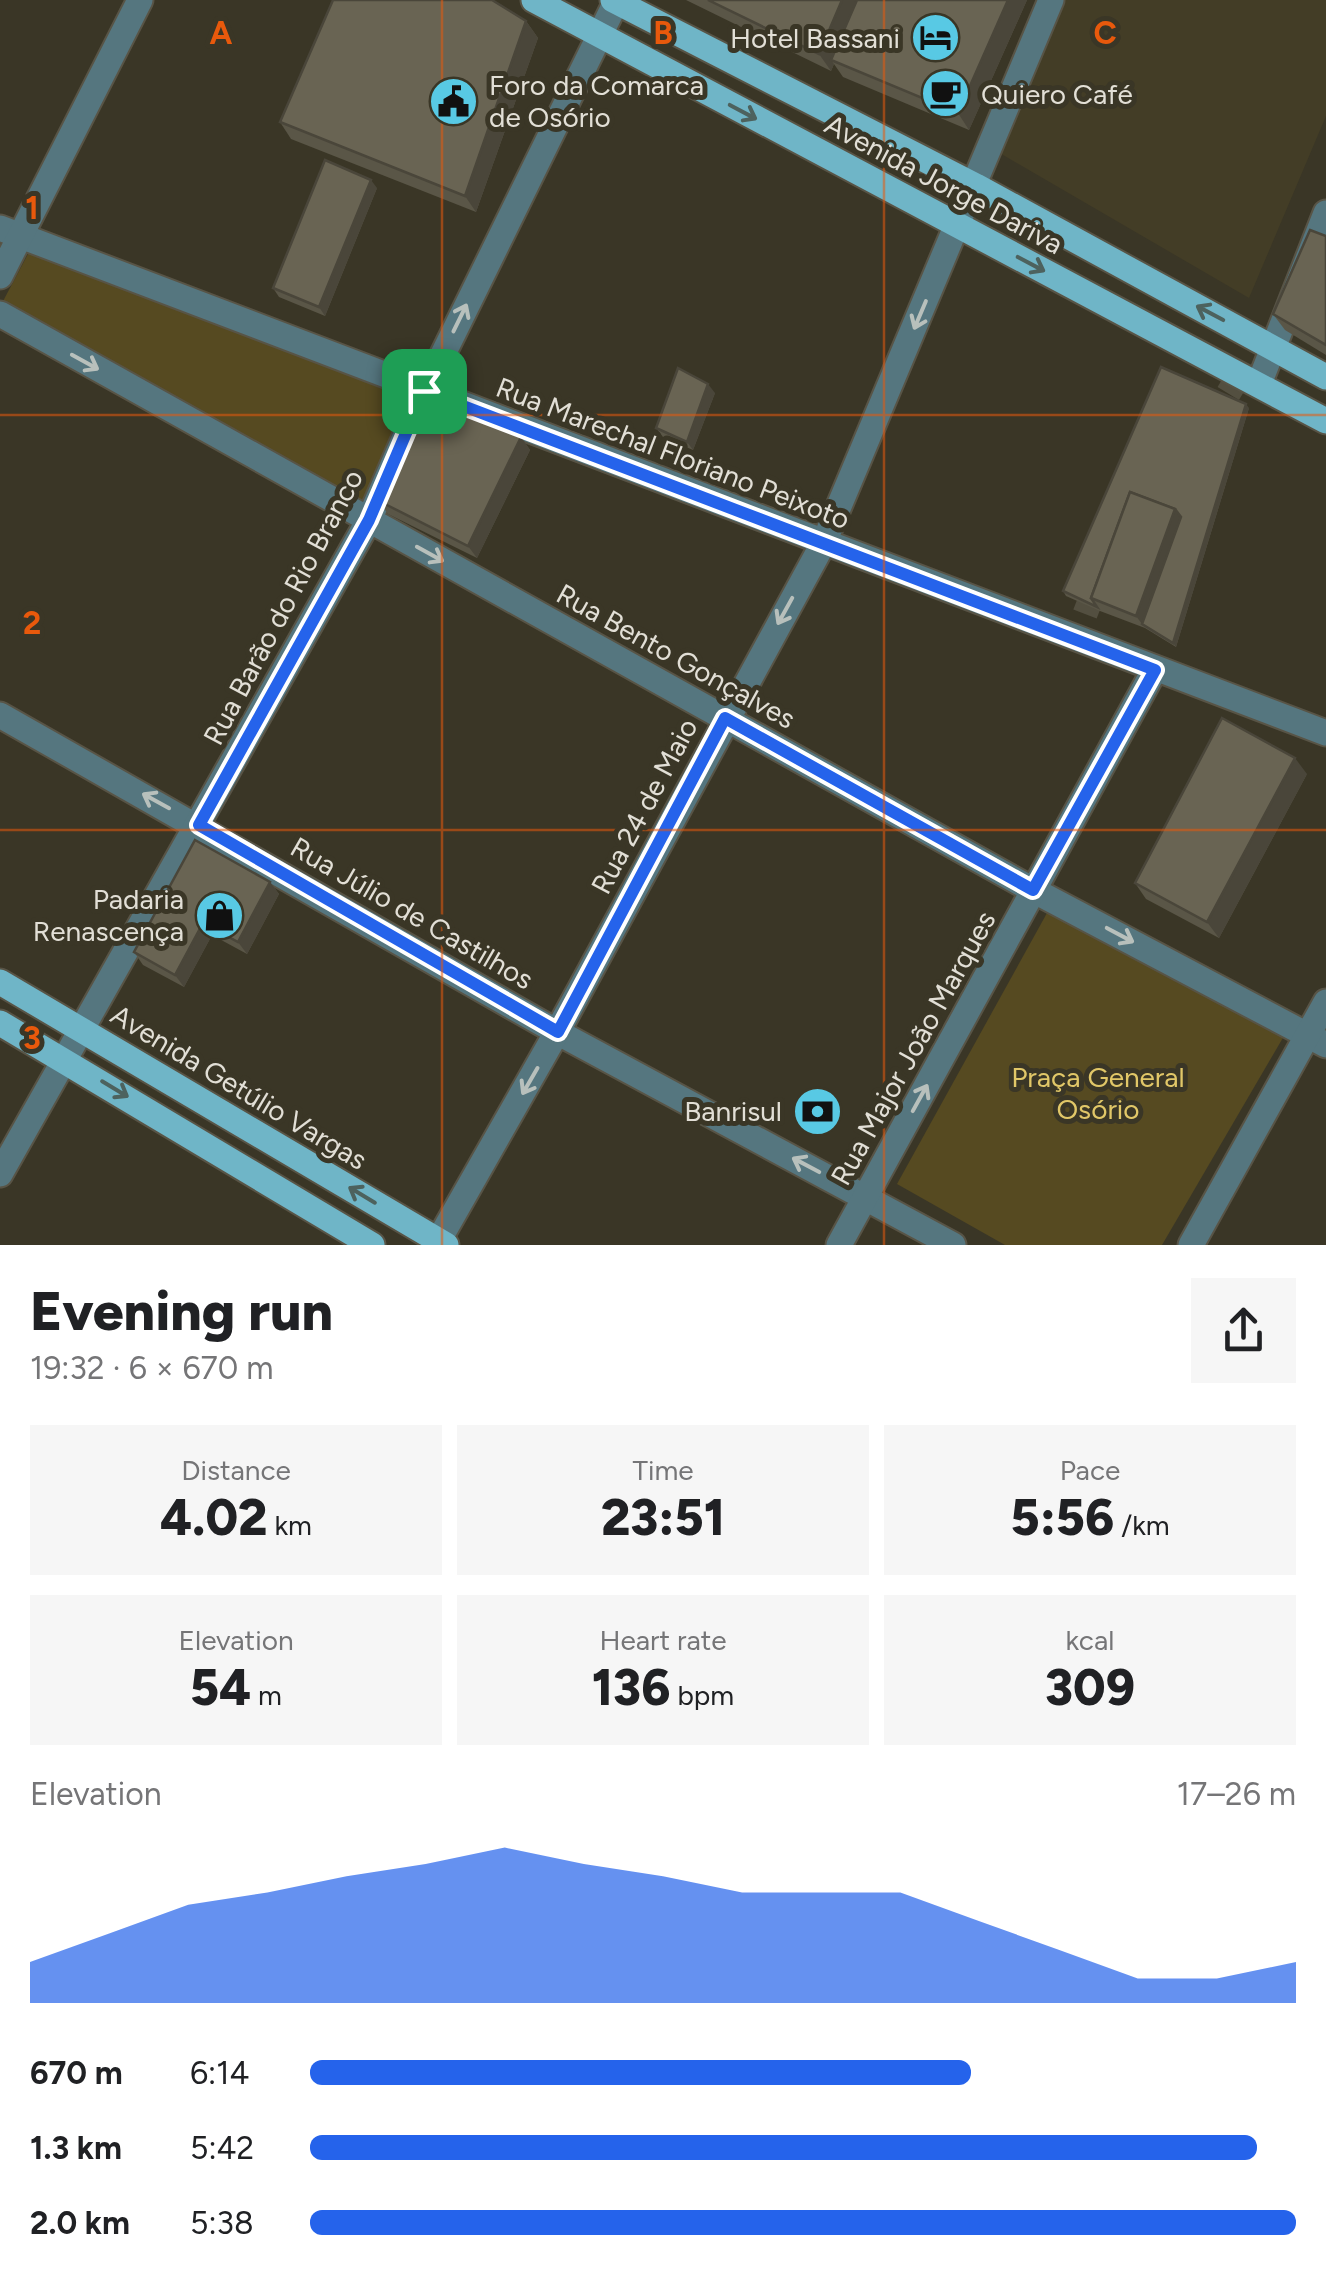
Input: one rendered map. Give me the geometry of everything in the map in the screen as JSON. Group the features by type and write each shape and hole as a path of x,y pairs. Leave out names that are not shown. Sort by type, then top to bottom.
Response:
{"main road":[{"name":"Avenida Jorge Dariva","path":"534,0 1326,421"},
{"name":"Avenida Jorge Dariva","path":"615,1 976,186 1326,377"},
{"path":"779,130 795,94"},
{"name":"Avenida Getúlio Vargas","path":"0,982 440,1244"},
{"path":"0,1023 372,1245"},
{"path":"244,1168 262,1136"}],"street":[{"path":"0,276 11,232 140,0"},
{"name":"Rua 24 de Maio","path":"440,1244 824,542 1051,0"},
{"name":"Rua Barão do Rio Branco","path":"0,1174 369,520 424,391 615,1"},
{"path":"1259,384 1326,213"},
{"name":"Rua Marechal Floriano Peixoto","path":"11,232 1326,733"},
{"name":"Rua Bento Gonçalves","path":"0,314 1033,890 1317,1040"},
{"name":"Rua Major João Marques","path":"839,1245 1155,670"},
{"name":"Rua Júlio de Castilhos","path":"0,716 199,825 558,1032 954,1245"},
{"path":"1191,1245 1317,1040 1326,1002"}],"shaded area":[{"path":"1065,0 1326,0 1326,116 1249,298 991,148"}],"green space":[{"path":"29,252 411,395 364,505 1,305"},
{"name":"Praça General Osório","path":"1047,913 1284,1036 1162,1245 1005,1245 897,1184"}],"building":[{"path":"333,0 492,0 526,21 465,196 280,122"},
{"path":"708,0 842,0 819,54"},
{"name":"Hotel Bassani","path":"857,0 1008,0 958,113 831,60"},
{"path":"325,160 371,180 319,307 273,288"},
{"path":"1310,230 1326,236 1326,345 1273,314"},
{"path":"1161,367 1246,404 1173,643 1142,624 1181,517 1175,509 1130,492 1091,598 1097,607 1063,591"},
{"path":"678,368 708,384 687,442 656,428"},
{"path":"426,396 521,437 468,546 379,501"},
{"path":"1130,492 1175,509 1136,616 1091,598"},
{"path":"1222,718 1295,758 1207,922 1135,883"},
{"name":"Padaria Renascença","path":"195,840 270,882 238,942 203,923 175,975 134,952"}],"tunnel":[{"path":"1209,425 1240,374"},
{"path":"1085,614 1100,575"}],"place":[{"name":"Hotel Bassani","path":"935,38"},
{"name":"Quiero Café","path":"946,94"},
{"name":"Foro da Comarca de Osório","path":"454,101"},
{"name":"Padaria Renascença","path":"219,915"},
{"name":"Banrisul","path":"817,1111"}],"route":[{"path":"424,391 1155,670 1033,890 725,718 558,1032 199,825 369,520 424,391"}]}
